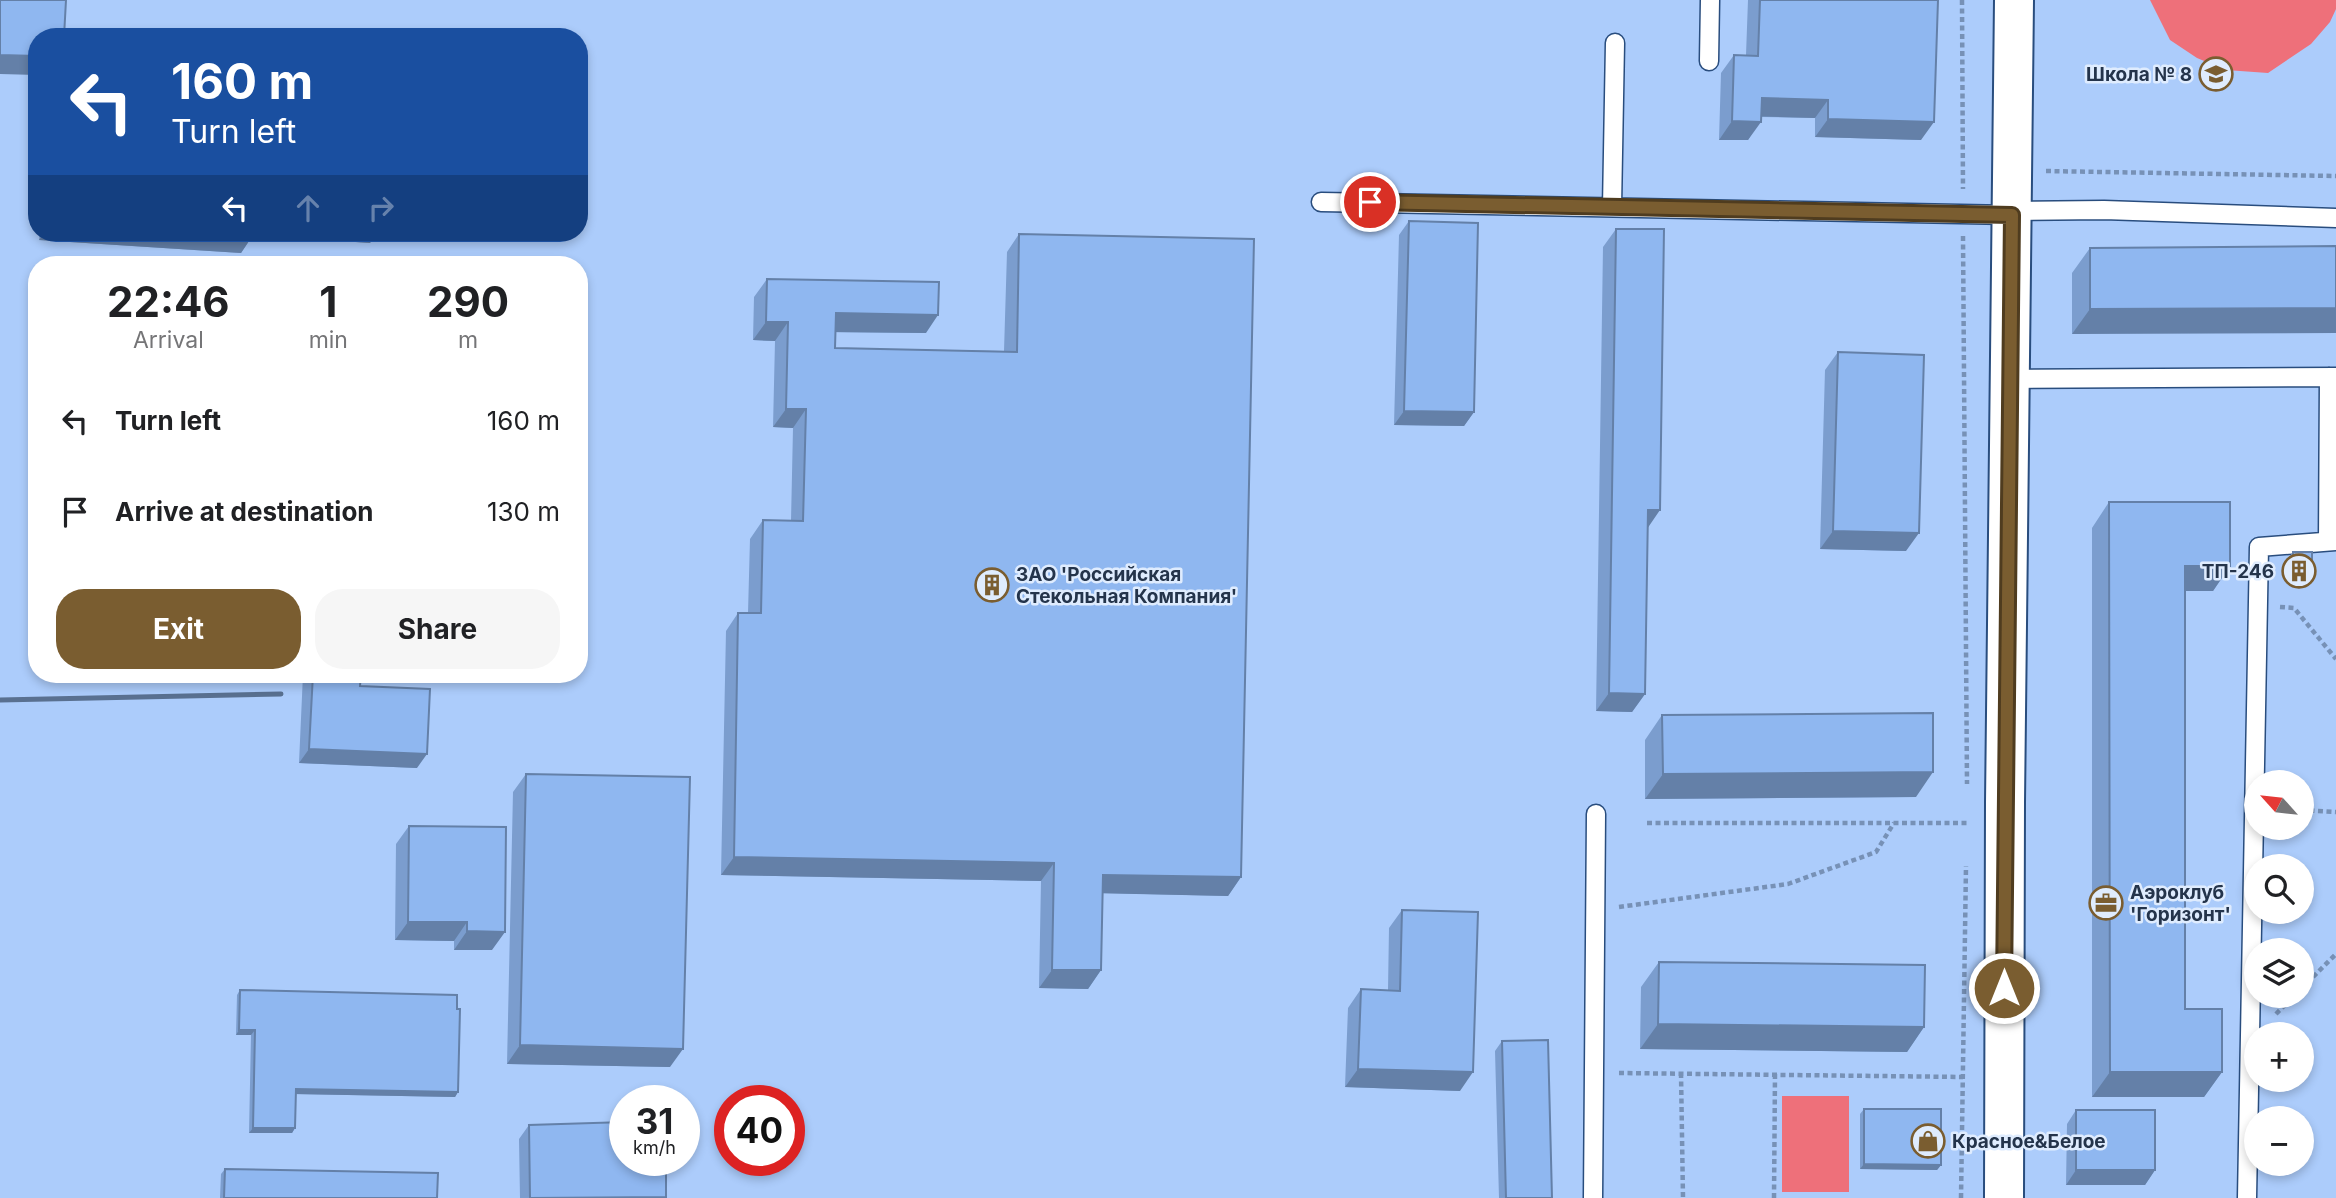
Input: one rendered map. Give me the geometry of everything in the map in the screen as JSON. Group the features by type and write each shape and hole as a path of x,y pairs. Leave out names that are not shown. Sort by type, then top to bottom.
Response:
{"street":[{"path":"2004,1198 2005,803 2014,0"}],"lane":[{"path":"1709,61 1710,0"},
{"path":"1612,207 1615,43"},
{"path":"1321,202 2012,213 2104,210 2336,218"},
{"path":"2010,379 2333,377 2332,541 2259,547 2247,1198"},
{"path":"1592,1198 1596,814"}],"path":[{"path":"2041,171 2336,176"},
{"path":"1964,448 1967,795"},
{"path":"2258,606 2294,608 2336,659"},
{"path":"1967,809 1967,836"},
{"path":"2314,811 2336,812"},
{"path":"1647,823 1967,823"},
{"path":"1611,908 1788,884 1876,852 1894,823"},
{"path":"1961,1198 1966,863"},
{"path":"2314,976 2336,954"},
{"path":"1594,1072 1963,1077"},
{"path":"1681,1073 1683,1198"},
{"path":"1774,1198 1775,1074"}],"shaded area":[{"path":"2150,0 2336,0 2336,9 2330,22 2311,44 2268,73 2226,70 2197,58 2170,40"},
{"path":"1782,1096 1849,1096 1849,1192 1782,1192"}],"building":[{"path":"0,0 66,0 64,28 28,28 28,56 0,55"},
{"path":"1760,0 1938,0 1934,122 1828,119 1828,100 1762,98 1761,122 1732,121 1734,55 1758,56"},
{"path":"1409,221 1478,223 1474,412 1404,411"},
{"path":"1616,229 1664,229 1660,510 1648,510 1645,694 1609,693"},
{"name":"ЗАО 'Российская Стекольная Компания'","path":"1019,234 1254,239 1241,877 1103,875 1101,970 1052,970 1054,863 734,857 738,613 761,613 763,520 803,521 806,409 786,409 788,322 766,322 767,279 939,282 938,315 836,313 835,348 1017,352"},
{"path":"2336,246 2336,308 2090,309 2090,248"},
{"path":"1838,352 1924,355 1919,533 1833,531"},
{"path":"2109,502 2230,502 2230,566 2185,566 2185,1009 2222,1009 2222,1072 2110,1072"},
{"name":"ТП-246","path":"2293,552 2312,552 2312,579 2293,579"},
{"path":"313,683 360,683 360,686 430,689 427,754 309,749"},
{"path":"1933,713 1933,772 1663,774 1662,715"},
{"path":"526,774 690,777 683,1049 520,1045"},
{"path":"409,826 506,827 505,932 467,931 467,922 408,922"},
{"path":"1402,910 1478,912 1473,1072 1358,1069 1361,989 1400,991"},
{"path":"1659,962 1925,965 1924,1027 1658,1024"},
{"path":"240,990 457,995 457,1009 460,1009 458,1092 296,1089 295,1128 253,1128 255,1030 239,1030"},
{"path":"1548,1040 1552,1198 1506,1198 1502,1041"},
{"path":"1864,1109 1941,1109 1941,1165 1864,1164"},
{"path":"2076,1110 2155,1110 2155,1170 2076,1170"},
{"path":"609,1122 609,1176 666,1176 666,1197 530,1198 529,1125"},
{"path":"225,1169 438,1173 437,1198 224,1198"}],"railway":[{"path":"0,700 281,694"}],"place":[{"name":"Школа № 8","path":"2216,74"},
{"name":"ТП-246","path":"2299,571"},
{"name":"ЗАО 'Российская Стекольная Компания'","path":"992,585"},
{"name":"Аэроклуб 'Горизонт'","path":"2106,903"},
{"name":"Красное&Белое","path":"1928,1141"}],"route":[{"path":"1370,202 2012,215 2004,988"}]}
